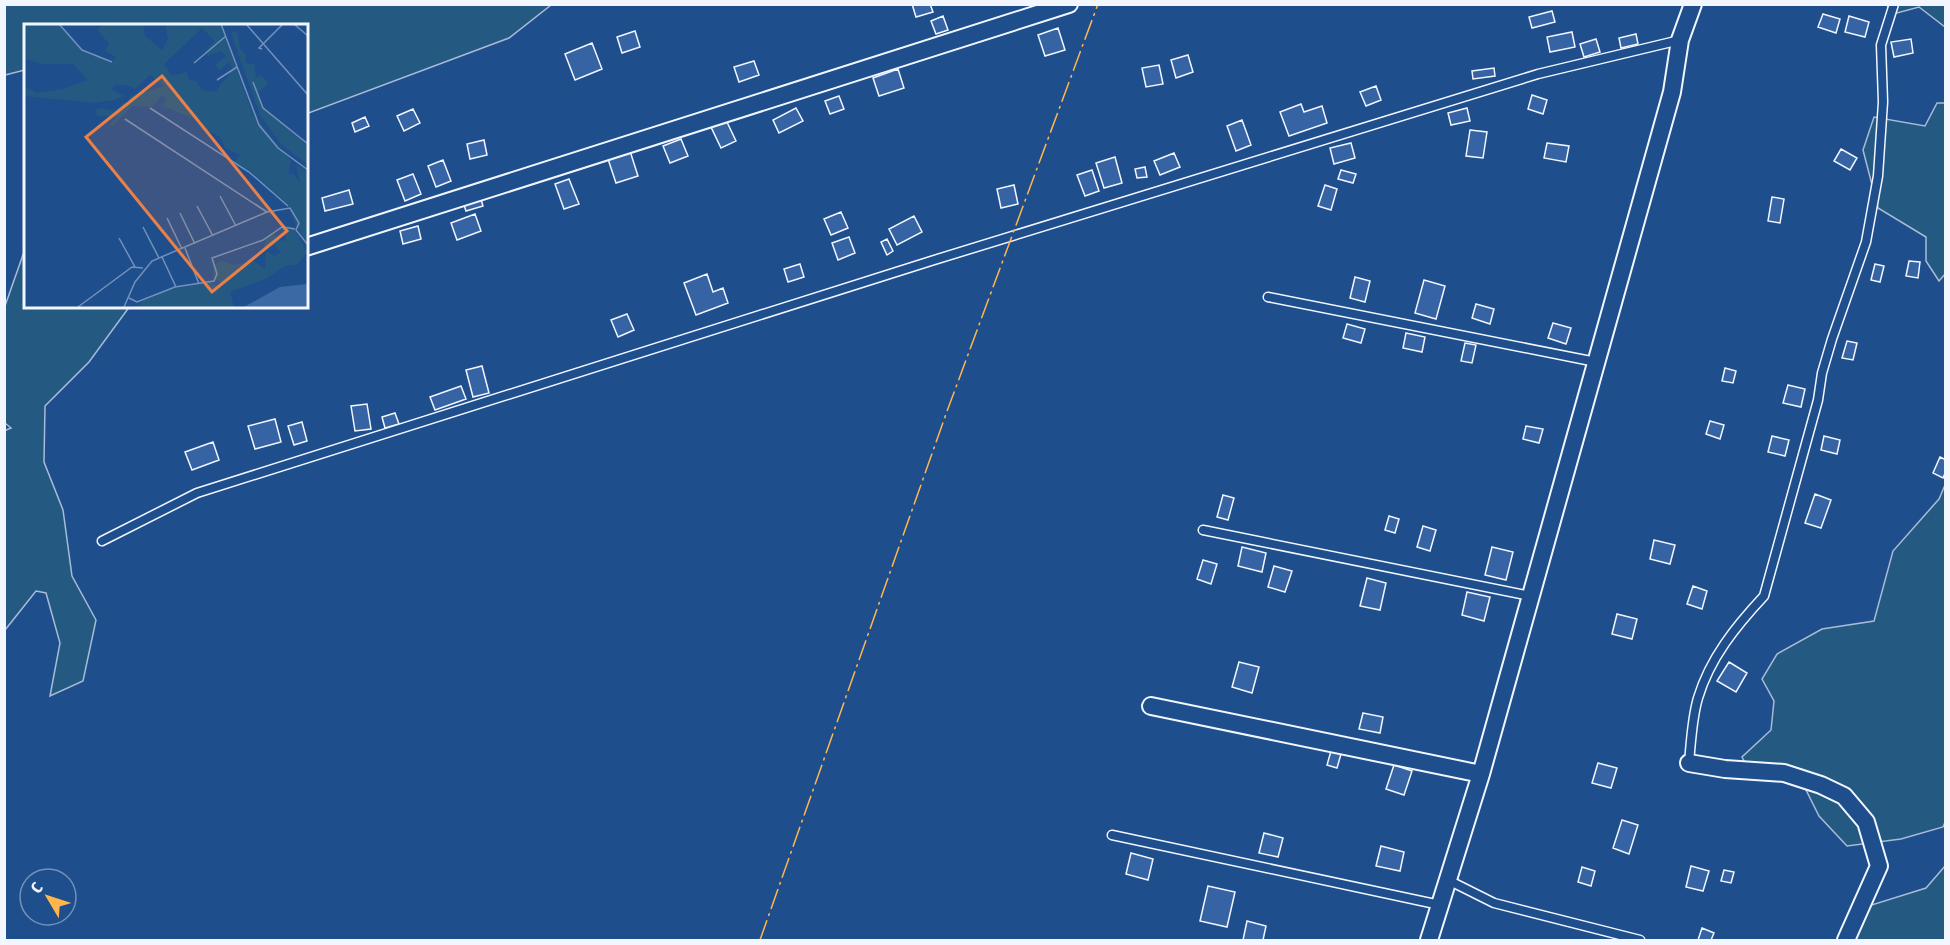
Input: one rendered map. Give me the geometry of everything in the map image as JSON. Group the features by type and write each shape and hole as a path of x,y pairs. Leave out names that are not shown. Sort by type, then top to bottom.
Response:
{"street":[{"path":"308,246 1069,4"},
{"path":"1429,940 1481,774 1672,92 1680,40 1693,4"},
{"path":"1151,706 1481,774"},
{"path":"1689,763 1725,769 1784,773 1821,785 1844,796 1866,822 1879,866 1846,940"}],"lane":[{"path":"1689,763 1697,699 1712,661 1741,621 1764,596 1818,400 1822,373 1866,242 1878,176 1883,102 1881,45 1894,4"},
{"path":"102,541 197,494 265,472 943,257 1516,81 1680,40"},
{"path":"1269,297 1596,362"},
{"path":"1203,530 1530,596"},
{"path":"1112,835 1440,905"},
{"path":"1447,880 1494,903 1640,940"}],"shaded area":[{"path":"5,4 551,5 509,38 308,113 308,24 24,24 24,70 5,75"},
{"path":"1886,5 1945,5 1945,27 1919,7 1897,13"},
{"path":"1937,103 1945,103 1946,273 1939,281 1926,261 1926,237 1878,208 1863,150 1874,117 1925,126"},
{"path":"24,252 24,308 129,308 89,362 45,406 44,462 63,510 72,576 96,620 83,681 50,696 60,643 46,593 36,591 5,630 4,431 11,428 5,423 5,306"},
{"path":"1945,485 1946,820 1943,827 1901,839 1847,846 1819,816 1802,782 1754,779 1742,757 1771,730 1774,701 1762,679 1777,654 1822,629 1874,621 1893,551 1939,499"},
{"path":"1945,866 1945,940 1852,940 1865,907 1926,888"}],"building":[{"path":"912,4 930,4 933,12 916,17"},
{"path":"1552,11 1555,22 1532,28 1529,17"},
{"path":"1823,14 1840,19 1836,33 1818,27"},
{"path":"943,16 948,30 936,34 931,21"},
{"path":"1849,16 1869,22 1865,37 1845,32"},
{"path":"1058,28 1065,50 1045,56 1038,35"},
{"path":"635,31 640,47 622,53 617,37"},
{"path":"1572,32 1575,47 1550,52 1547,37"},
{"path":"1636,34 1638,44 1621,48 1619,38"},
{"path":"1596,39 1600,52 1584,57 1580,44"},
{"path":"1911,39 1913,53 1894,57 1891,42"},
{"path":"592,43 602,69 575,80 565,54"},
{"path":"1188,55 1193,72 1176,78 1171,60"},
{"path":"754,61 759,75 739,82 734,67"},
{"path":"1159,65 1163,84 1146,87 1142,68"},
{"path":"1494,68 1495,76 1473,79 1472,71"},
{"path":"898,69 904,88 879,96 873,78"},
{"path":"1376,86 1381,100 1366,106 1360,92"},
{"path":"1532,95 1547,100 1543,114 1528,109"},
{"path":"839,96 844,109 830,114 825,101"},
{"path":"1301,104 1304,112 1322,106 1327,123 1289,136 1280,112"},
{"path":"796,108 803,121 779,133 773,120"},
{"path":"1467,108 1470,121 1451,125 1448,113"},
{"path":"413,109 420,123 404,131 397,116"},
{"path":"365,117 369,126 355,132 352,123"},
{"path":"726,120 736,141 721,148 711,127"},
{"path":"1242,120 1251,145 1236,151 1227,126"},
{"path":"1470,130 1487,132 1483,158 1466,156"},
{"path":"681,139 688,156 670,163 663,146"},
{"path":"484,140 487,155 470,159 467,144"},
{"path":"1351,143 1355,158 1334,164 1330,148"},
{"path":"1547,143 1569,146 1566,162 1544,158"},
{"path":"1841,149 1857,158 1850,170 1834,161"},
{"path":"630,151 638,176 616,183 608,159"},
{"path":"1174,153 1180,167 1160,175 1154,161"},
{"path":"1115,157 1122,183 1104,188 1096,163"},
{"path":"443,160 451,181 436,187 428,166"},
{"path":"1145,167 1147,177 1137,178 1135,169"},
{"path":"1092,170 1099,191 1085,196 1077,175"},
{"path":"1341,170 1356,174 1353,183 1338,179"},
{"path":"413,174 421,194 405,201 397,180"},
{"path":"569,179 579,204 564,209 555,184"},
{"path":"1014,185 1018,204 1001,208 997,189"},
{"path":"1325,185 1337,189 1331,210 1318,206"},
{"path":"349,190 353,204 325,211 322,198"},
{"path":"480,196 483,206 466,211 463,202"},
{"path":"1772,197 1784,199 1780,223 1768,221"},
{"path":"841,212 848,228 831,235 824,219"},
{"path":"475,214 481,231 457,240 451,223"},
{"path":"914,216 922,232 897,245 889,229"},
{"path":"418,226 421,239 403,244 400,231"},
{"path":"849,237 855,253 838,260 832,243"},
{"path":"887,239 893,251 887,255 881,242"},
{"path":"1909,261 1920,262 1918,278 1906,276"},
{"path":"800,264 804,277 788,282 784,269"},
{"path":"1875,264 1884,266 1880,282 1871,280"},
{"path":"707,274 713,292 723,288 728,303 696,315 684,283"},
{"path":"1355,277 1370,281 1365,302 1350,298"},
{"path":"1424,280 1445,286 1436,319 1415,313"},
{"path":"1476,304 1494,309 1490,324 1472,318"},
{"path":"627,314 634,330 618,337 611,320"},
{"path":"1553,323 1571,328 1566,344 1548,338"},
{"path":"1347,324 1365,329 1361,343 1343,338"},
{"path":"1406,333 1425,337 1422,352 1403,348"},
{"path":"1847,341 1857,343 1853,360 1842,358"},
{"path":"1465,343 1476,345 1472,363 1461,361"},
{"path":"482,366 489,393 473,397 466,370"},
{"path":"1725,368 1736,371 1733,383 1722,381"},
{"path":"1788,385 1805,389 1801,407 1783,403"},
{"path":"461,386 466,399 435,410 430,397"},
{"path":"367,404 371,429 355,431 351,406"},
{"path":"395,413 399,424 385,428 382,417"},
{"path":"275,419 281,442 255,449 248,426"},
{"path":"1710,421 1724,425 1720,439 1706,434"},
{"path":"302,422 307,441 294,445 288,426"},
{"path":"1526,426 1543,429 1539,443 1523,439"},
{"path":"1772,436 1789,440 1785,456 1768,452"},
{"path":"1824,436 1840,440 1837,454 1821,450"},
{"path":"213,442 219,460 192,470 185,452"},
{"path":"1940,457 1946,460 1946,471 1943,478 1933,473"},
{"path":"1815,494 1831,500 1821,528 1805,523"},
{"path":"1223,495 1234,498 1228,520 1217,517"},
{"path":"1389,516 1399,519 1395,533 1385,530"},
{"path":"1423,526 1436,530 1430,551 1417,547"},
{"path":"1654,540 1675,545 1670,564 1650,559"},
{"path":"1242,547 1266,553 1262,572 1238,566"},
{"path":"1492,547 1513,552 1506,580 1485,575"},
{"path":"1203,560 1217,564 1211,584 1197,579"},
{"path":"1274,566 1292,571 1285,592 1268,587"},
{"path":"1367,578 1386,583 1380,610 1360,606"},
{"path":"1693,586 1707,591 1702,609 1687,604"},
{"path":"1467,592 1490,597 1484,621 1462,615"},
{"path":"1617,614 1637,619 1632,639 1612,634"},
{"path":"1239,662 1259,667 1252,693 1232,687"},
{"path":"1729,662 1747,673 1736,692 1717,681"},
{"path":"1363,713 1383,717 1380,733 1359,729"},
{"path":"1331,751 1341,754 1337,768 1327,765"},
{"path":"1598,763 1617,768 1611,788 1592,783"},
{"path":"1394,765 1412,771 1404,795 1386,789"},
{"path":"1622,820 1638,825 1629,854 1613,848"},
{"path":"1264,833 1283,838 1278,857 1259,853"},
{"path":"1381,846 1404,852 1400,871 1376,866"},
{"path":"1131,853 1153,859 1148,880 1126,874"},
{"path":"1691,866 1709,871 1703,891 1686,887"},
{"path":"1582,867 1595,871 1591,886 1578,882"},
{"path":"1724,870 1734,872 1731,883 1721,881"},
{"path":"1208,886 1235,892 1227,927 1200,921"},
{"path":"1247,921 1266,926 1263,940 1243,940"},
{"path":"1702,928 1714,933 1711,940 1698,940"}],"power":[{"path":"760,940 946,414 1098,4"}]}
